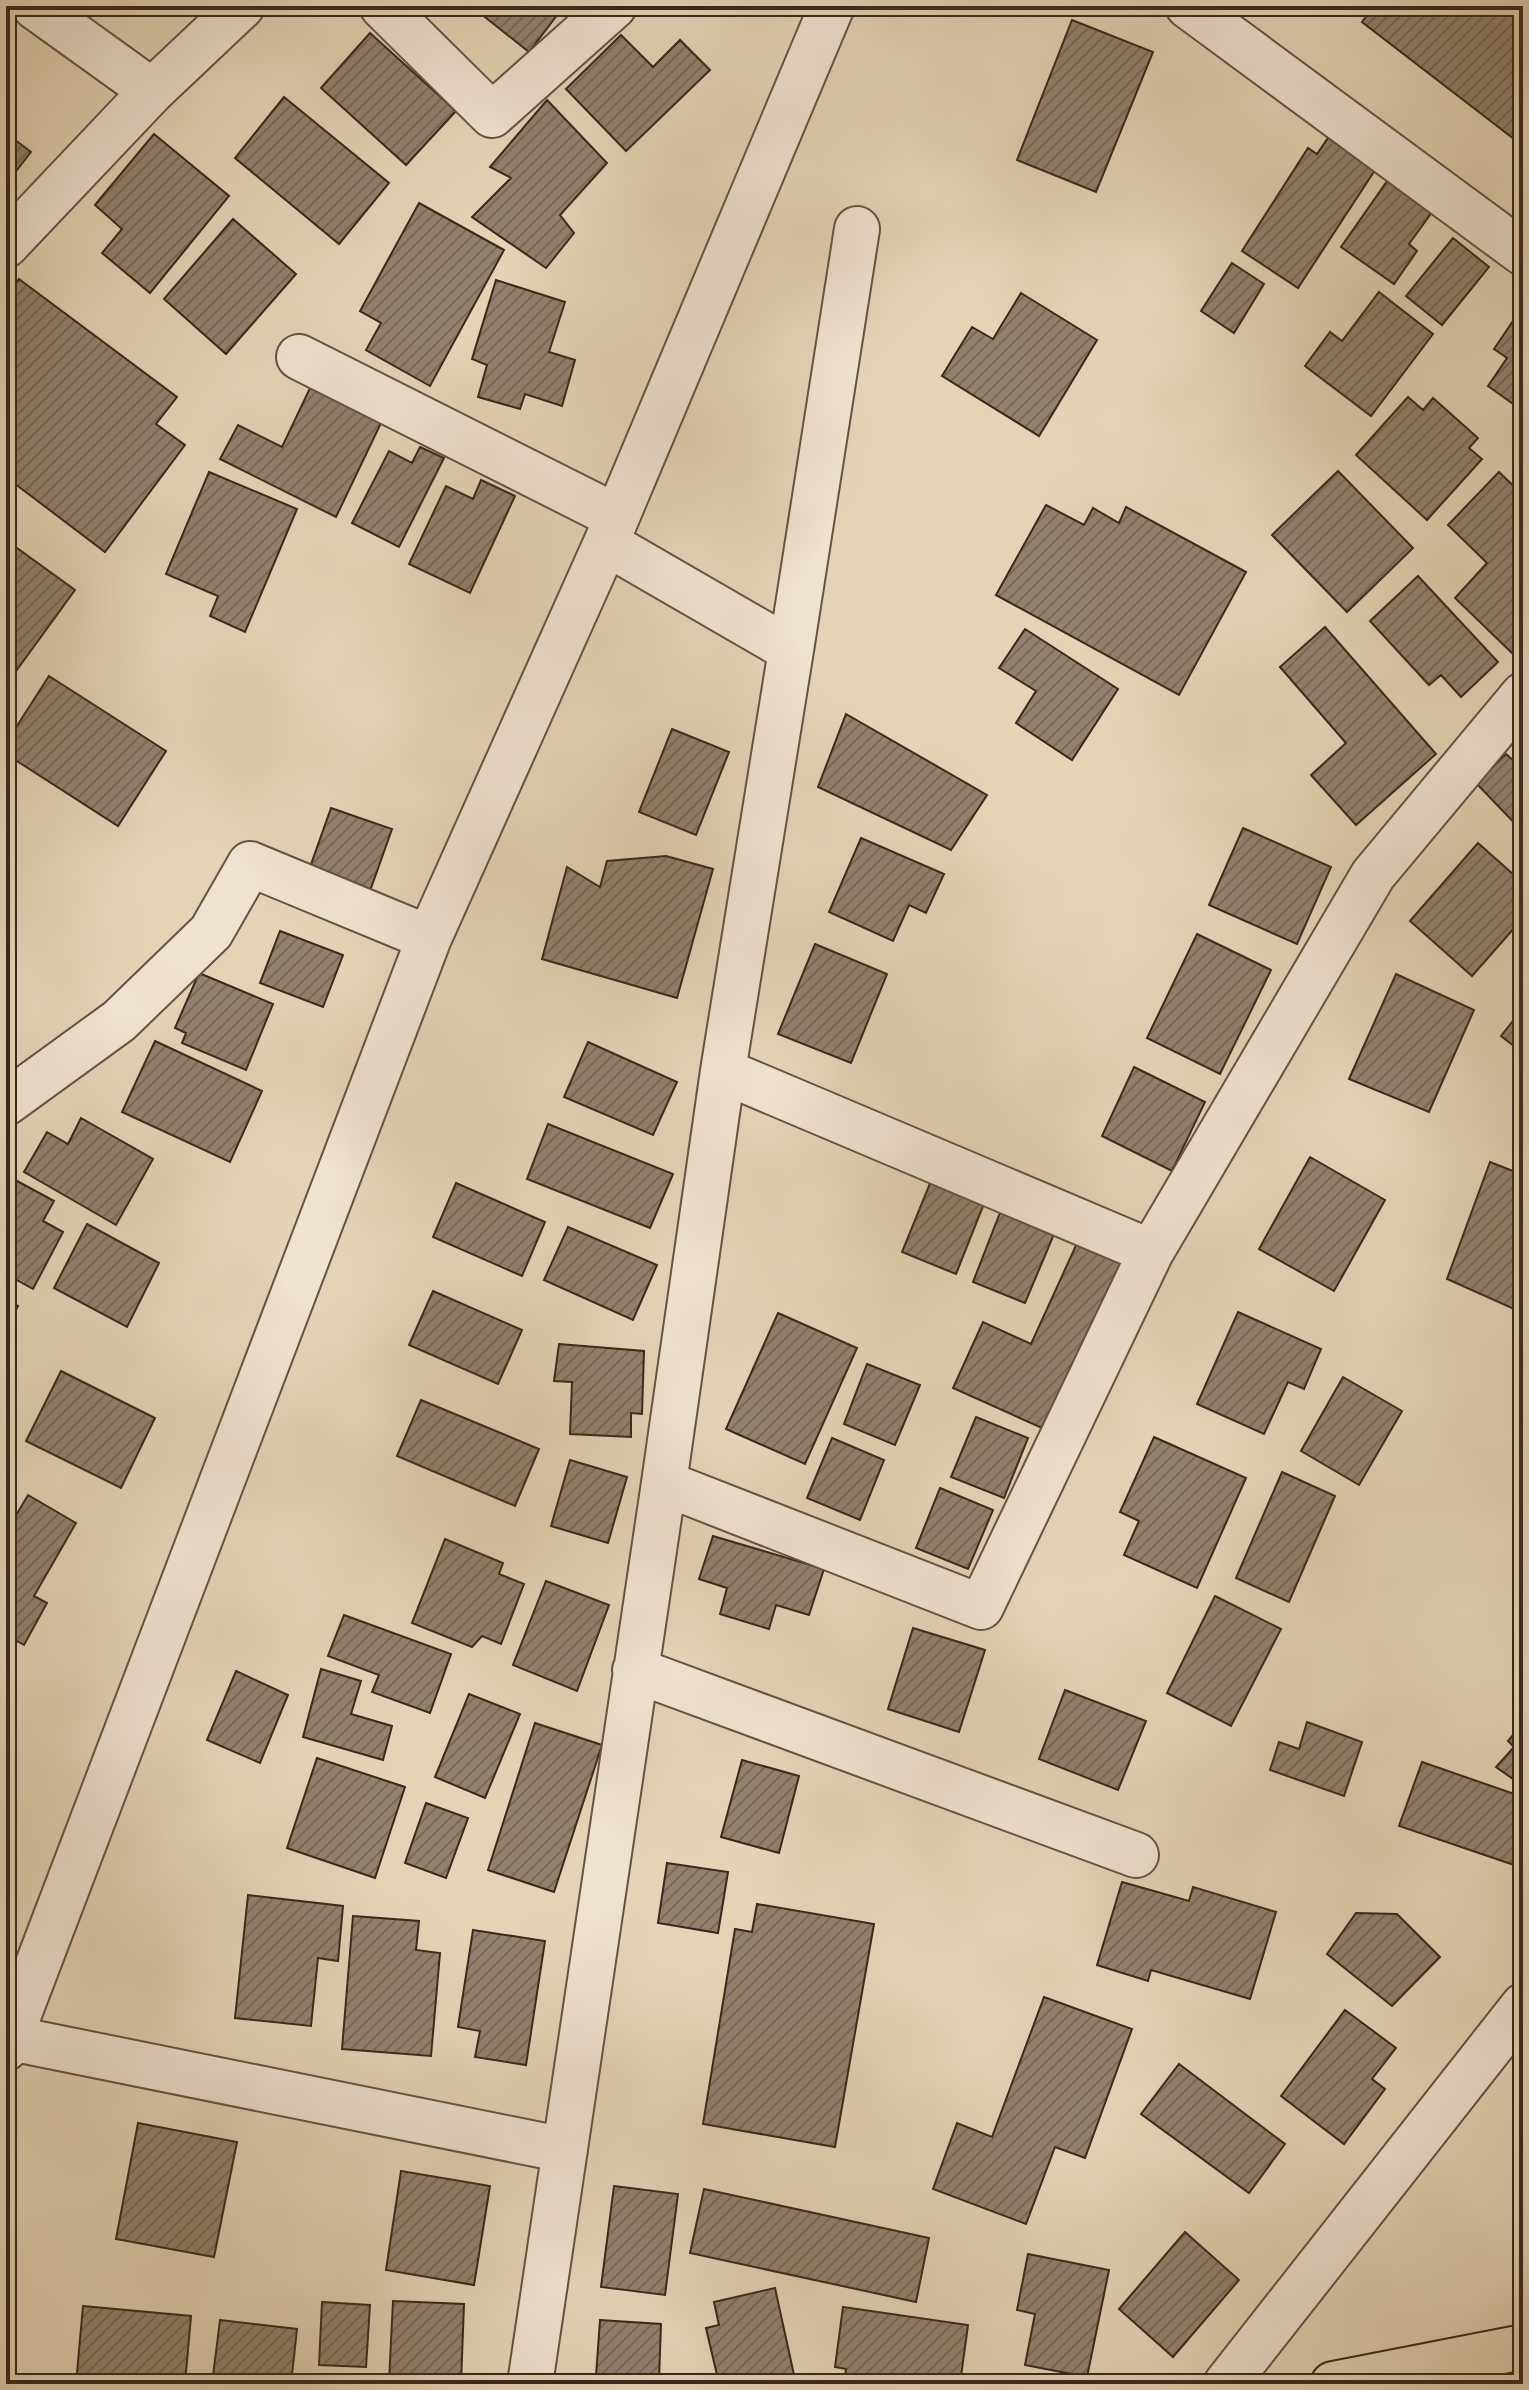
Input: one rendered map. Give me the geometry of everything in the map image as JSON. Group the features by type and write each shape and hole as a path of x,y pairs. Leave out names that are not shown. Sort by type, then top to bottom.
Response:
{"main road":[{"path":"1333,2384 1523,2347"}],"street":[{"path":"6,245 152,91 242,6"},
{"path":"382,6 492,115 614,6"},
{"path":"565,2150 8,2043 429,938 612,530 832,6"},
{"path":"1188,6 1523,253"},
{"path":"35,7 152,91"},
{"path":"530,2384 723,1071 857,229"},
{"path":"299,357 612,530 791,650"},
{"path":"664,1483 981,1607 1151,1252 1373,875 1523,695"},
{"path":"6,1103 119,1021 211,932 250,864 429,938"},
{"path":"723,1071 1151,1252"},
{"path":"635,1670 1136,1855"},
{"path":"1226,2384 1523,2006"}],"building":[{"path":"471,6 564,6 529,52"},
{"path":"1374,6 1523,6 1523,146 1362,22"},
{"path":"1072,20 1153,52 1096,192 1017,160"},
{"path":"370,33 456,111 406,165 321,88"},
{"path":"621,35 653,67 680,40 710,70 626,151 566,89"},
{"path":"284,97 389,183 339,244 235,158"},
{"path":"547,100 607,163 560,215 574,233 546,268 472,217 511,178 490,167"},
{"path":"1332,132 1379,164 1298,288 1242,251 1308,148 1317,154"},
{"path":"6,133 31,152 6,184"},
{"path":"154,134 229,196 150,293 102,253 122,229 95,205"},
{"path":"1390,177 1435,208 1409,244 1417,251 1394,284 1341,247"},
{"path":"419,203 504,250 430,386 366,350 381,323 360,311"},
{"path":"233,219 296,274 226,354 164,299"},
{"path":"1453,238 1489,267 1442,325 1406,296"},
{"path":"1232,263 1264,284 1234,333 1201,311"},
{"path":"19,279 177,397 156,424 185,445 105,552 6,477 6,297"},
{"path":"496,280 565,302 549,352 575,360 562,406 525,394 520,409 478,397 487,365 472,359"},
{"path":"1379,292 1433,334 1371,416 1305,366 1330,332 1342,341"},
{"path":"1021,293 1097,340 1039,436 942,376 972,327 993,339"},
{"path":"1521,309 1523,411 1488,386 1507,358 1494,349"},
{"path":"311,386 382,421 336,517 220,459 238,425 282,447"},
{"path":"1408,397 1423,410 1433,398 1478,438 1469,448 1482,459 1427,520 1356,455"},
{"path":"420,447 444,458 399,547 352,523 389,451 412,463"},
{"path":"1338,471 1413,548 1347,612 1272,535"},
{"path":"209,472 297,509 245,632 210,616 218,596 166,574"},
{"path":"1499,472 1523,495 1523,643 1513,654 1455,598 1487,563 1448,525"},
{"path":"481,480 515,496 470,593 409,564 446,486 473,499"},
{"path":"1046,505 1084,525 1093,508 1119,523 1126,507 1246,572 1179,695 996,595"},
{"path":"6,540 75,590 6,685"},
{"path":"1418,576 1498,662 1461,697 1441,675 1429,685 1370,621"},
{"path":"1325,627 1436,754 1356,825 1311,775 1346,743 1280,667"},
{"path":"1025,629 1118,689 1072,760 1016,723 1036,691 999,668"},
{"path":"49,676 166,751 118,826 6,754 6,743"},
{"path":"846,714 987,795 951,850 818,787"},
{"path":"672,729 729,752 696,835 639,812"},
{"path":"1506,754 1523,769 1523,832 1476,783"},
{"path":"331,808 392,829 370,891 309,870"},
{"path":"1243,828 1331,867 1297,944 1209,905"},
{"path":"861,838 944,874 926,913 909,905 893,941 829,912"},
{"path":"1478,843 1523,883 1523,918 1472,976 1410,921"},
{"path":"666,856 713,869 677,998 542,959 567,867 600,887 607,861"},
{"path":"280,931 343,955 323,1007 260,983"},
{"path":"1197,934 1271,970 1220,1074 1147,1038"},
{"path":"815,944 887,974 851,1063 778,1034"},
{"path":"199,973 273,1004 246,1070 182,1043 186,1033 175,1028"},
{"path":"1396,974 1474,1010 1429,1112 1349,1079"},
{"path":"1520,1012 1523,1014 1523,1053 1501,1036"},
{"path":"155,1041 262,1091 230,1162 122,1112"},
{"path":"588,1042 677,1082 653,1135 564,1097"},
{"path":"1134,1067 1205,1102 1172,1171 1102,1136"},
{"path":"81,1118 153,1159 116,1225 24,1172 47,1132 68,1144"},
{"path":"548,1124 673,1174 650,1228 527,1179"},
{"path":"1310,1157 1385,1200 1334,1291 1259,1249"},
{"path":"1490,1162 1523,1175 1523,1313 1447,1279"},
{"path":"6,1175 54,1201 43,1221 63,1232 33,1289 6,1274"},
{"path":"933,1176 987,1196 956,1274 902,1252"},
{"path":"456,1183 545,1222 522,1276 433,1237"},
{"path":"1003,1205 1057,1227 1025,1303 973,1282"},
{"path":"87,1224 159,1263 127,1327 54,1288"},
{"path":"568,1227 657,1265 633,1320 544,1280"},
{"path":"1078,1241 1128,1263 1051,1432 953,1388 983,1322 1031,1344"},
{"path":"433,1291 522,1330 498,1384 409,1345"},
{"path":"6,1300 18,1306 6,1329"},
{"path":"1238,1312 1321,1349 1304,1389 1288,1382 1264,1434 1197,1404"},
{"path":"778,1313 857,1348 805,1464 726,1429"},
{"path":"559,1344 644,1351 642,1414 631,1413 631,1437 570,1434 572,1382 554,1381"},
{"path":"867,1364 920,1385 895,1445 844,1424"},
{"path":"61,1371 155,1418 121,1488 26,1441"},
{"path":"1343,1377 1402,1411 1359,1485 1301,1451"},
{"path":"421,1400 539,1449 515,1506 397,1456"},
{"path":"976,1417 1028,1438 1004,1498 951,1477"},
{"path":"1154,1437 1246,1478 1197,1588 1124,1555 1139,1521 1120,1512"},
{"path":"832,1438 884,1460 860,1520 807,1498"},
{"path":"570,1460 627,1477 608,1543 551,1526"},
{"path":"1282,1472 1335,1496 1289,1602 1236,1578"},
{"path":"940,1488 993,1510 968,1569 916,1548"},
{"path":"28,1495 76,1523 34,1596 47,1603 24,1645 6,1635 6,1528"},
{"path":"713,1536 824,1569 809,1615 776,1605 769,1629 720,1614 727,1588 699,1579"},
{"path":"445,1539 503,1563 499,1574 524,1584 501,1644 482,1636 472,1647 412,1623"},
{"path":"546,1581 609,1605 577,1691 513,1665"},
{"path":"1215,1596 1281,1629 1231,1726 1167,1693"},
{"path":"344,1615 451,1654 430,1713 372,1692 379,1675 328,1656"},
{"path":"913,1628 985,1650 959,1732 888,1709"},
{"path":"321,1669 361,1681 351,1714 392,1726 383,1760 303,1737"},
{"path":"236,1671 288,1695 260,1763 207,1740"},
{"path":"1065,1690 1146,1721 1118,1790 1039,1759"},
{"path":"469,1694 520,1714 485,1798 435,1777"},
{"path":"1307,1722 1362,1742 1344,1796 1270,1770 1279,1742 1299,1749"},
{"path":"535,1723 602,1745 554,1892 488,1870"},
{"path":"1522,1724 1523,1786 1496,1767 1514,1747 1508,1741"},
{"path":"317,1758 405,1787 375,1878 287,1848"},
{"path":"742,1760 799,1776 779,1853 721,1837"},
{"path":"1422,1762 1523,1797 1523,1868 1399,1826"},
{"path":"426,1803 468,1818 446,1878 405,1863"},
{"path":"667,1863 728,1872 718,1933 658,1923"},
{"path":"1122,1882 1189,1901 1193,1887 1276,1912 1250,1999 1151,1970 1148,1981 1097,1965"},
{"path":"248,1895 343,1906 338,1961 318,1958 311,2026 235,2018"},
{"path":"757,1904 874,1924 835,2147 703,2124 735,1929 752,1932"},
{"path":"1356,1913 1397,1914 1440,1957 1392,2006 1327,1954"},
{"path":"353,1916 419,1921 416,1950 440,1953 431,2056 342,2049"},
{"path":"473,1930 545,1941 526,2065 475,2057 480,2031 458,2027"},
{"path":"1044,1997 1132,2029 1085,2158 1055,2147 1026,2224 933,2189 957,2123 992,2137"},
{"path":"1345,2010 1396,2048 1372,2079 1385,2089 1344,2144 1281,2096"},
{"path":"1179,2064 1285,2144 1249,2193 1141,2114"},
{"path":"138,2123 237,2142 214,2257 116,2239"},
{"path":"401,2171 490,2186 474,2285 386,2270"},
{"path":"614,2186 678,2194 665,2295 601,2287"},
{"path":"704,2189 929,2238 916,2302 690,2253"},
{"path":"1185,2232 1239,2280 1173,2357 1119,2309"},
{"path":"1028,2254 1109,2270 1087,2377 1025,2365 1035,2314 1017,2310"},
{"path":"775,2288 796,2384 703,2384 702,2378 717,2375 706,2328 719,2325 714,2302"},
{"path":"393,2301 464,2304 461,2383 389,2381"},
{"path":"322,2302 370,2305 366,2367 319,2365"},
{"path":"83,2306 191,2316 185,2384 76,2384"},
{"path":"843,2307 968,2325 960,2384 844,2384 846,2369 835,2367"},
{"path":"220,2320 297,2329 291,2384 212,2384"},
{"path":"600,2320 661,2324 659,2380 596,2376"}]}
